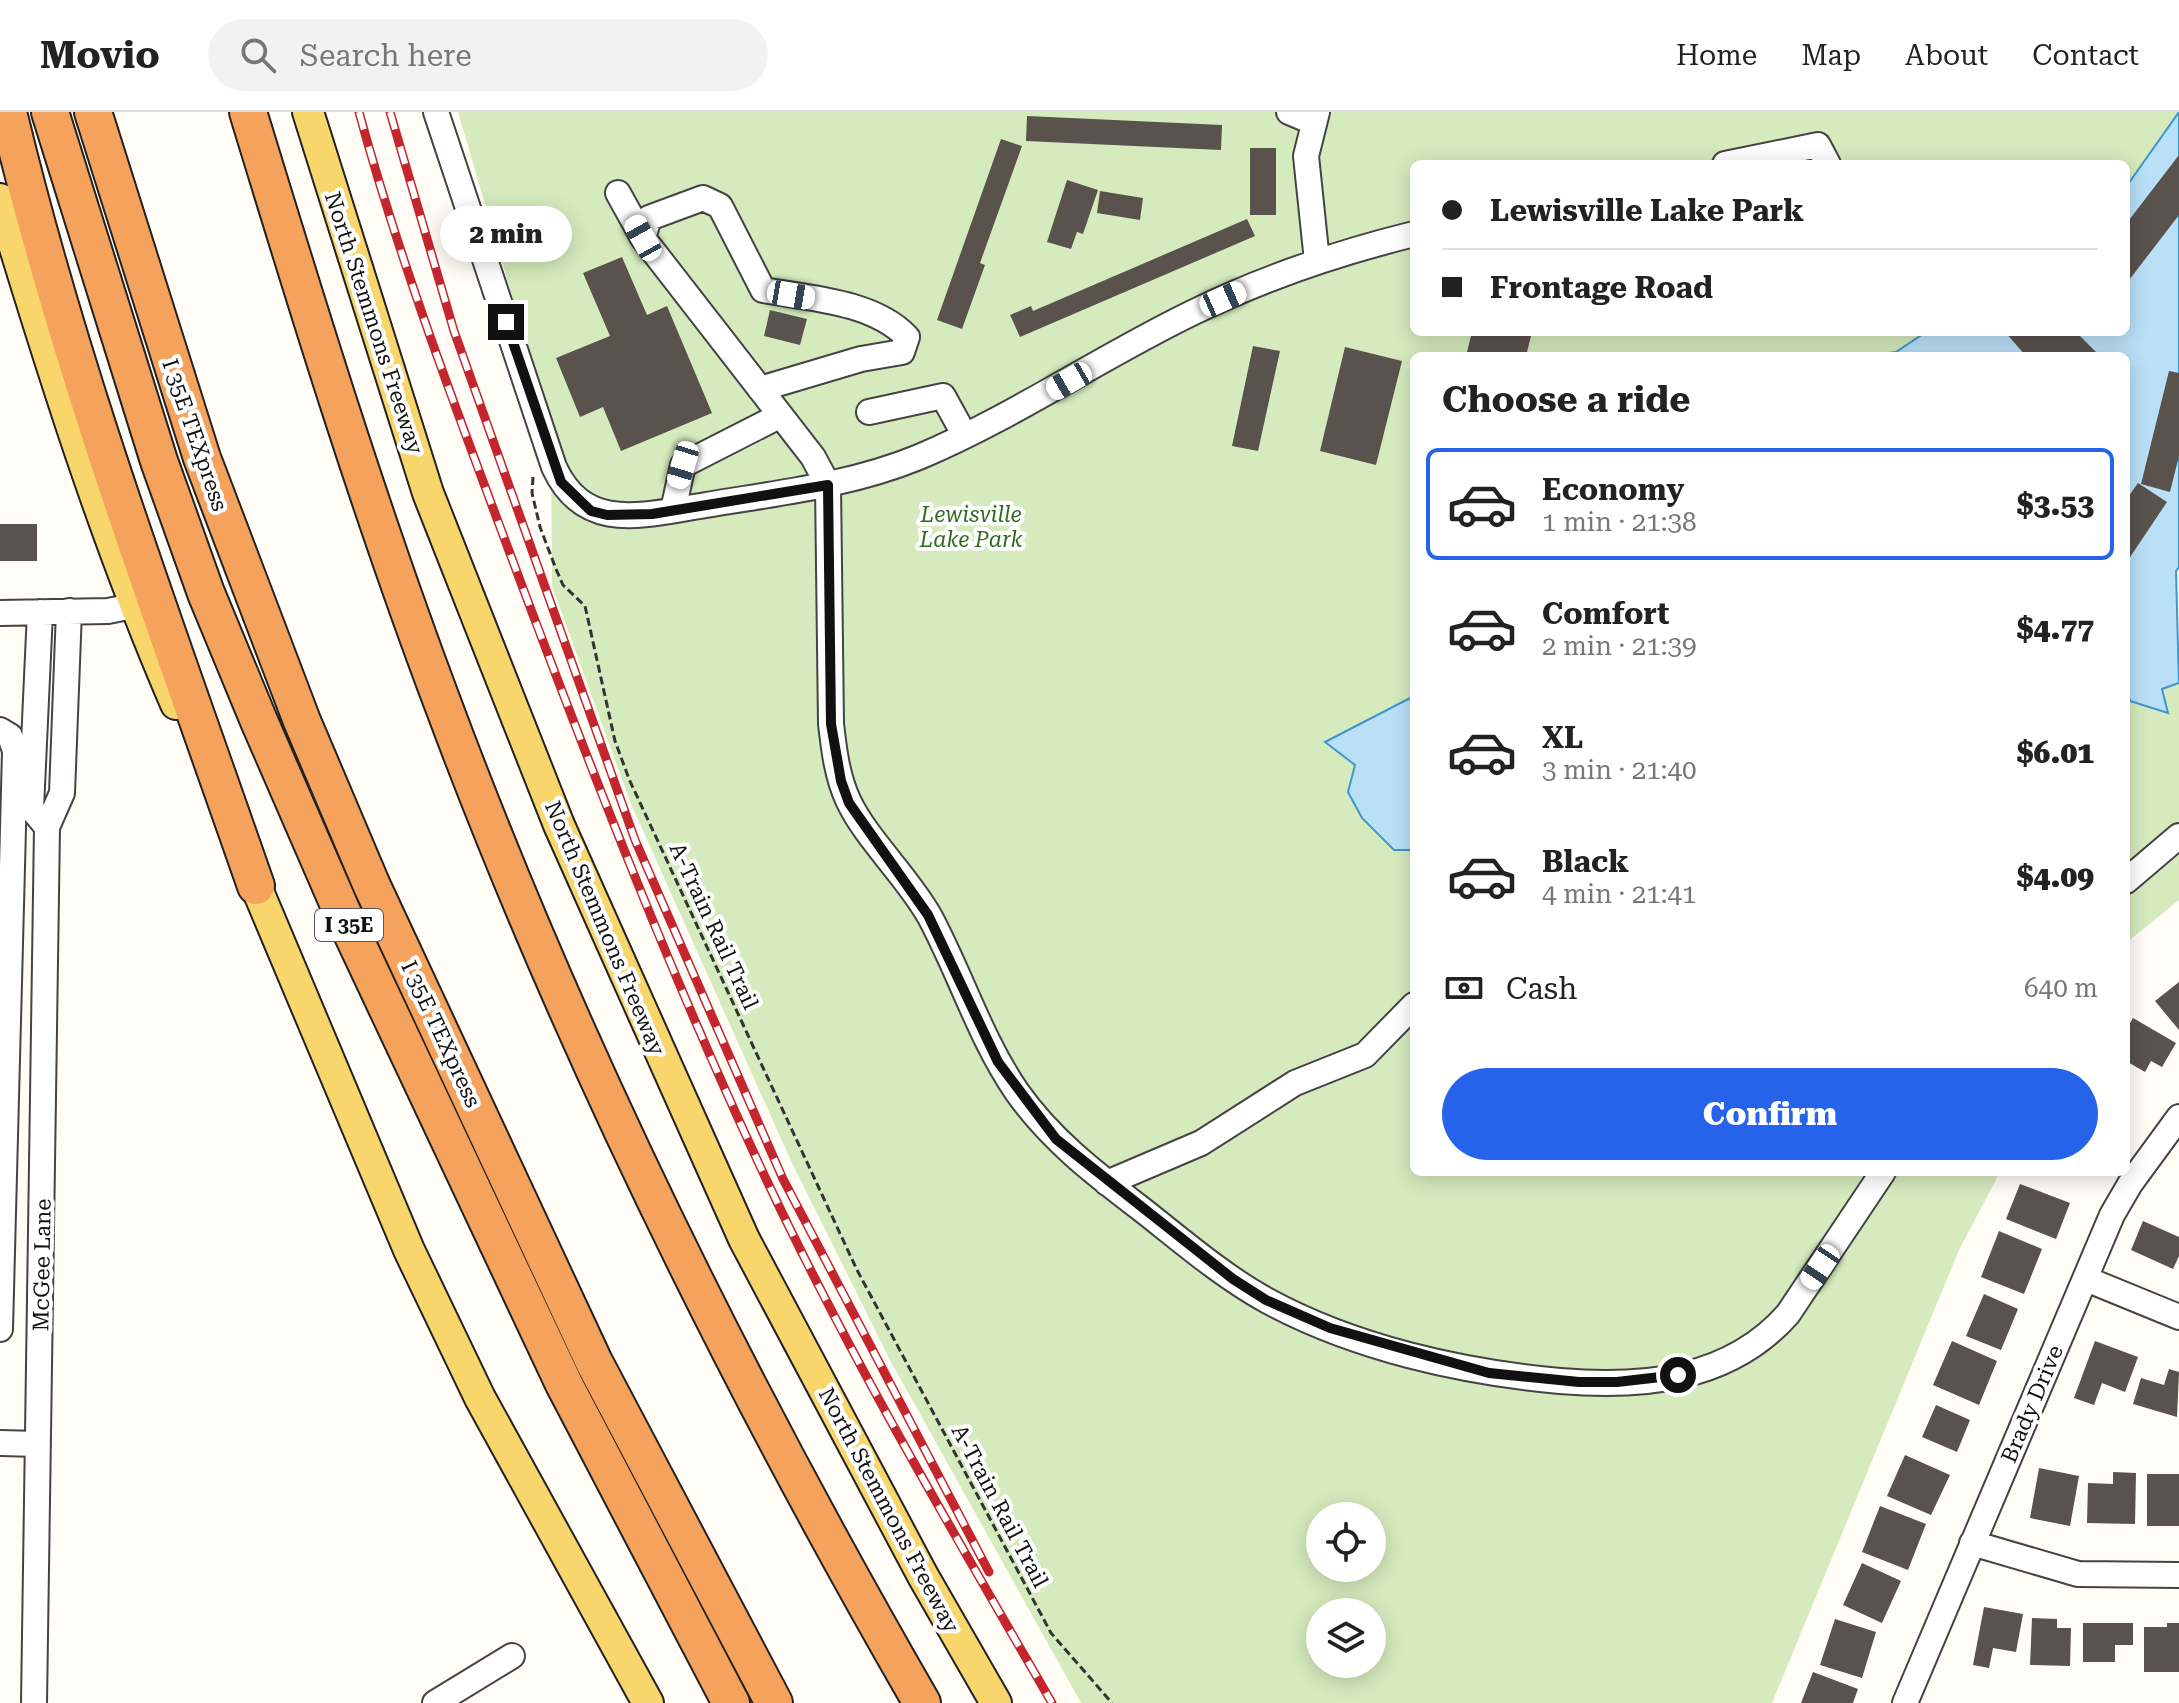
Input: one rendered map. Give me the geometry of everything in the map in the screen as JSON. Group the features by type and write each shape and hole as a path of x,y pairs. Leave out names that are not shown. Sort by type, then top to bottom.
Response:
{"highway":[{"path":"8,112 60,312 256,886"},
{"name":"I 35E","path":"50,112 159,461 206,593 259,721 342,912 564,1384 731,1703"},
{"name":"I 35E TEXpress","path":"93,112 134,249 249,587 372,886 594,1362 774,1702"},
{"path":"248,112 351,447 397,580 445,712 553,976 699,1296 922,1703"}],"main road":[{"name":"North Stemmons Freeway","path":"308,112 428,493 571,853 744,1239 923,1576 996,1703"},
{"path":"0,199 65,414 133,606 256,886 409,1250 473,1385 648,1703"}],"street":[{"path":"436,112 544,465 567,491 591,511 607,515 673,510 828,485 916,458 965,436 1192,313 1317,261 1410,235"},
{"path":"1289,112 1315,117 1306,156 1317,261"},
{"path":"1769,160 1823,155"},
{"path":"618,193 643,238 813,457 828,485 831,724 835,756 849,803 928,915 992,1050 1016,1090 1056,1139 1107,1183 1233,1279 1266,1300 1330,1328 1489,1373 1617,1382 1658,1379 1728,1362 1770,1335 1788,1314 1880,1176"},
{"path":"643,238 649,218 703,198 720,206 763,290 819,300 891,319 907,337 902,352 861,359 760,389"},
{"path":"869,412 943,396 965,436"},
{"path":"673,510 683,465 779,416"},
{"path":"0,613 108,611 133,606"},
{"name":"McGee Lane","path":"34,1703 47,827 62,793 69,611"},
{"name":"McGee Lane","path":"40,612 31,808 47,827"},
{"path":"0,730 15,743 15,751 0,1329"},
{"path":"2130,878 2179,836"},
{"path":"1107,1183 1201,1143 1295,1083 1365,1055 1410,1009"},
{"name":"Brady Drive","path":"1905,1703 2120,1199 2179,1117"},
{"path":"2086,1279 2179,1317"},
{"path":"0,1453 0,1443 38,1444"},
{"path":"1972,1543 2078,1574 2179,1575"},
{"path":"435,1703 512,1656"}],"path":[{"name":"A-Train Rail Trail","path":"544,465 532,493 540,527 563,585 585,606 615,741 629,779 818,1191 977,1500 1051,1633 1112,1703"}],"green space":[{"name":"Lewisville Lake Park","path":"458,112 2179,112 2167,134 2130,182 2130,160 1410,160 1410,336 1920,336 1896,352 1410,352 1410,698 1326,742 1355,765 1348,792 1394,850 1410,850 1410,1176 1998,1176 1959,1250 1772,1703 1081,1703 890,1360 791,1161 631,804 552,586 551,429"},
{"path":"2179,683 2179,900 2130,940 2130,701 2166,701 2162,689"}],"water":[{"path":"2179,112 2179,567 2176,571 2179,683 2162,689 2168,713 2130,701 2130,352 1896,352 1920,336 2130,336 2130,181"},
{"path":"1410,698 1410,850 1394,850 1362,818 1348,792 1355,765 1325,742"}],"building":[{"path":"1027,116 1222,125 1221,150 1026,141"},
{"path":"1001,139 1022,146 980,263 985,265 962,329 937,320"},
{"path":"1250,148 1276,148 1276,215 1250,215"},
{"path":"2179,155 2179,215 2130,279 2130,219"},
{"path":"1067,180 1098,190 1083,234 1077,232 1071,249 1047,242"},
{"path":"1100,191 1143,198 1140,220 1097,213"},
{"path":"1247,219 1255,236 1020,337 1010,315 1031,306 1033,311"},
{"path":"622,257 647,315 667,306 712,413 621,451 603,407 580,417 556,358 610,336 583,273"},
{"path":"770,310 807,319 800,345 764,336"},
{"path":"1471,336 1531,336 1527,352 1467,352"},
{"path":"2008,336 2080,336 2096,352 2022,352"},
{"path":"1253,346 1280,351 1258,451 1232,446"},
{"path":"1345,347 1402,361 1376,465 1320,451"},
{"path":"2169,371 2179,373 2179,456 2170,492 2141,484"},
{"path":"2138,483 2167,502 2130,557 2130,494"},
{"path":"0,524 37,524 37,561 0,561"},
{"path":"2179,982 2179,1030 2155,1001"},
{"path":"2133,1018 2176,1043 2162,1067 2151,1061 2145,1072 2130,1063 2130,1023"},
{"path":"2020,1184 2070,1203 2056,1239 2006,1219"},
{"path":"2143,1221 2179,1237 2179,1256 2173,1269 2131,1250"},
{"path":"1999,1231 2042,1249 2024,1294 1981,1277"},
{"path":"1984,1294 2018,1309 2001,1350 1966,1336"},
{"path":"1952,1341 1997,1361 1979,1405 1933,1385"},
{"path":"2095,1341 2138,1357 2125,1392 2102,1383 2094,1405 2074,1398"},
{"path":"2169,1369 2179,1372 2177,1417 2133,1404 2141,1378 2164,1385"},
{"path":"1936,1405 1970,1420 1957,1452 1922,1437"},
{"path":"1905,1455 1950,1475 1931,1515 1887,1496"},
{"path":"2039,1468 2079,1476 2070,1526 2030,1518"},
{"path":"2113,1472 2136,1473 2135,1524 2087,1523 2088,1483 2113,1484"},
{"path":"2147,1474 2179,1474 2179,1526 2147,1526"},
{"path":"1880,1506 1926,1524 1908,1570 1862,1552"},
{"path":"1862,1563 1901,1581 1882,1623 1843,1605"},
{"path":"1984,1607 2023,1614 2016,1652 1993,1648 1989,1668 1973,1665"},
{"path":"2032,1618 2057,1619 2057,1628 2071,1628 2070,1666 2030,1665"},
{"path":"1835,1619 1876,1632 1862,1678 1820,1665"},
{"path":"2083,1623 2133,1623 2133,1645 2115,1645 2115,1662 2083,1662"},
{"path":"2167,1623 2179,1623 2179,1672 2144,1672 2144,1627 2167,1627"},
{"path":"1813,1672 1858,1689 1853,1703 1801,1703"}],"railway":[{"path":"359,112 413,288 475,460 606,805 700,1032 767,1181 833,1314 1052,1703"},
{"path":"390,112 454,331 635,840 783,1179 989,1572"}],"route":[{"path":"506,322 554,467 567,491 591,511 607,515 652,514 828,485 831,724 835,756 849,803 928,915 998,1062 1016,1090 1036,1118 1081,1162 1233,1279 1266,1300 1330,1328 1404,1352 1489,1373 1579,1382 1617,1382 1678,1375"}]}
